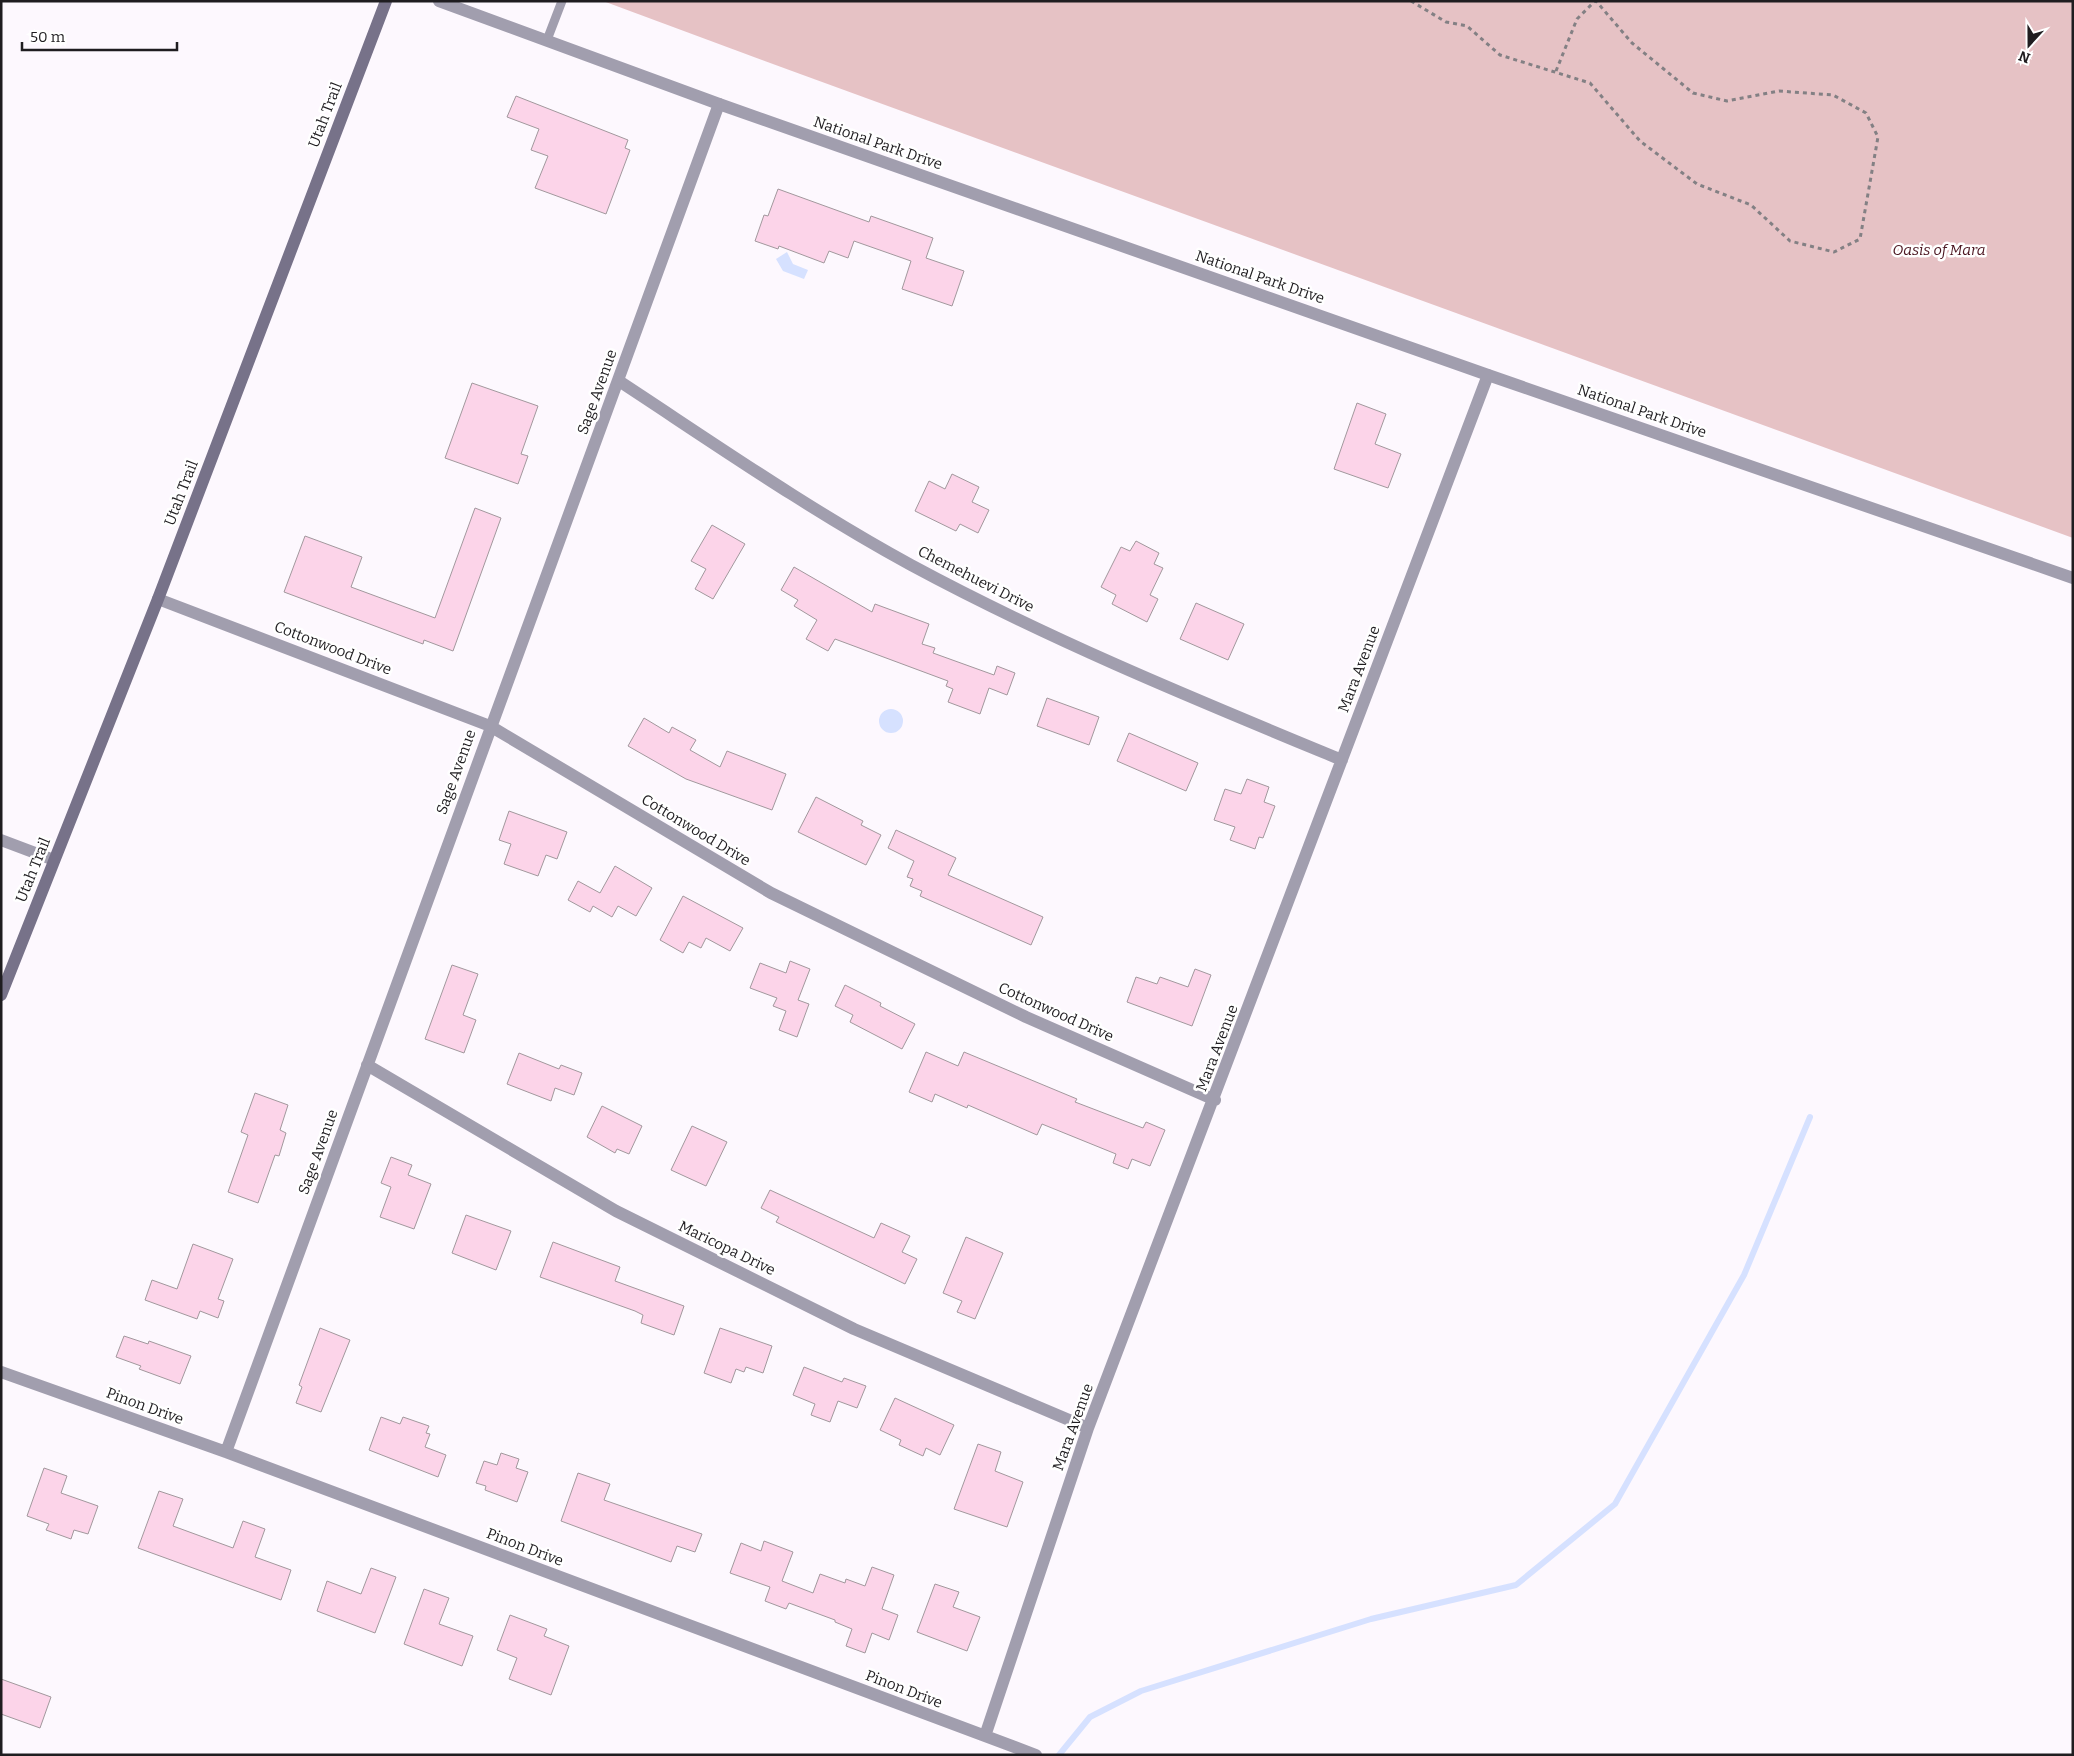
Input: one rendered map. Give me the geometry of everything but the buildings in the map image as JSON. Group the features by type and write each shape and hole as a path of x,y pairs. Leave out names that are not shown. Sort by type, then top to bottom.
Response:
{"main road":[{"name":"Utah Trail","path":"1,995 158,599 386,1"}],"street":[{"name":"National Park Drive","path":"439,1 719,104 1488,375 2073,578"},
{"name":"Sage Avenue","path":"226,1452 719,104"},
{"name":"Mara Avenue","path":"985,1736 1088,1428 1215,1100 1488,375"},
{"name":"Chemehuevi Drive","path":"619,381 814,509 911,565 1021,620 1177,692 1342,760"},
{"name":"Cottonwood Drive","path":"158,599 490,726 771,893 1026,1017 1215,1100"},
{"path":"1,840 54,860"},
{"name":"Maricopa Drive","path":"367,1065 616,1212 854,1329 1088,1428"},
{"name":"Pinon Drive","path":"1,1372 226,1452 1036,1755"}],"lane":[{"path":"547,40 562,1"}],"path":[{"path":"1411,1 1446,22 1466,26 1500,55 1590,83 1640,141 1697,184 1751,205 1790,241 1834,252 1860,239 1878,136 1866,113 1833,95 1779,91 1727,101 1693,93 1632,43 1596,1 1577,19 1556,71"}],"green space":[{"name":"Oasis of Mara","path":"603,1 2073,1 2073,538 792,71"}],"water":[{"path":"787,252 793,264 808,270 804,279 783,271 776,259"},
{"path":"891,709 896,710 902,716 902,726 896,732 891,733 886,732 880,726 879,721 880,716 886,710"}],"waterway":[{"path":"1059,1755 1090,1717 1141,1691 1371,1619 1516,1585 1615,1504 1744,1275 1810,1117"}]}
